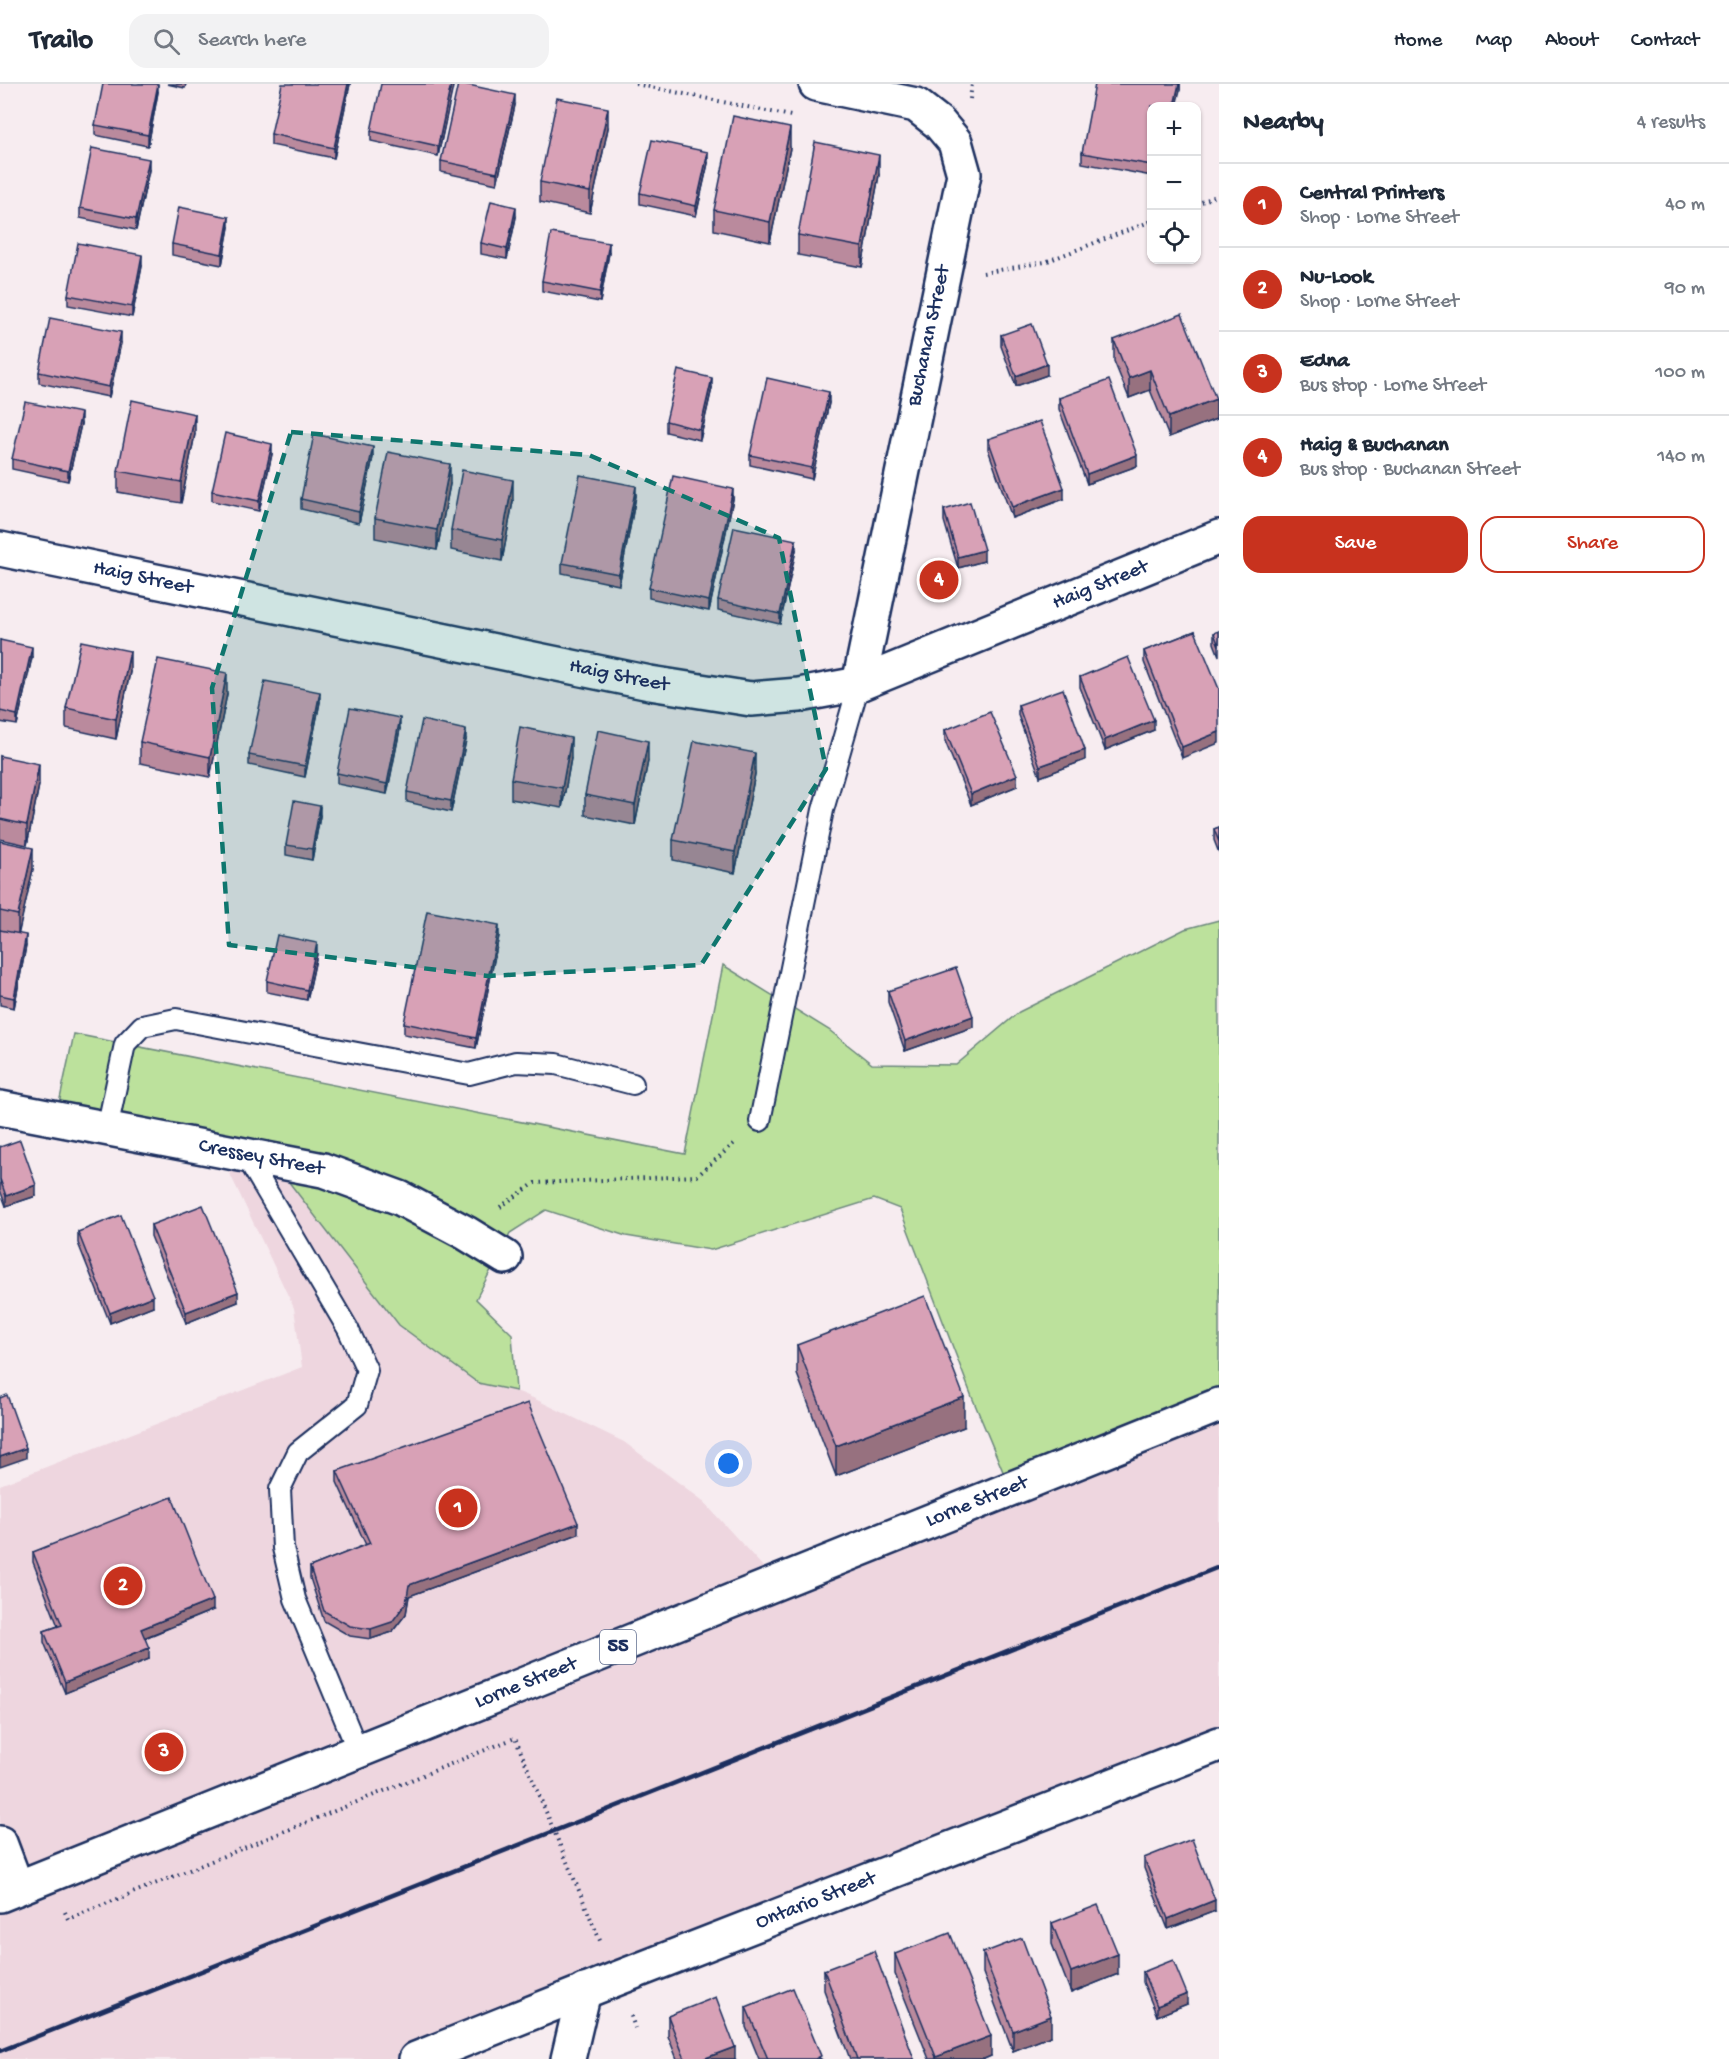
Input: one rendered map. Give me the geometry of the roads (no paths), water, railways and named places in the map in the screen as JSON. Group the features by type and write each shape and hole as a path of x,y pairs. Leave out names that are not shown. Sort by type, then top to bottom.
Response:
{"street":[{"name":"Buchanan Street","path":"816,84 916,105 939,123 955,142 964,174 859,684"},
{"name":"Haig Street","path":"0,549 650,683 751,699 799,695 859,684 1219,537"},
{"name":"Cressey Street","path":"0,1108 323,1170 400,1198 466,1233 505,1257"},
{"name":"Lorne Street","path":"8,1891 1219,1405"},
{"name":"Ontario Street","path":"416,2059 584,1991 1219,1744"},
{"path":"0,1843 8,1891"},
{"path":"568,2059 584,1991"}],"lane":[{"path":"760,1121 823,810 859,684"},
{"path":"107,1129 125,1044 142,1026 176,1019 469,1074 516,1062 526,1062 556,1064 633,1084"},
{"path":"246,1156 348,1329 367,1370 357,1405 298,1452 280,1489 283,1548 296,1599 358,1751"}],"railway":[{"path":"0,2051 1219,1567"}],"place":[{"name":"Haig & Buchanan","path":"939,580"},
{"name":"Central Printers","path":"458,1508"},
{"name":"Nu-Look","path":"123,1586"},
{"name":"Edna","path":"164,1752"}]}
